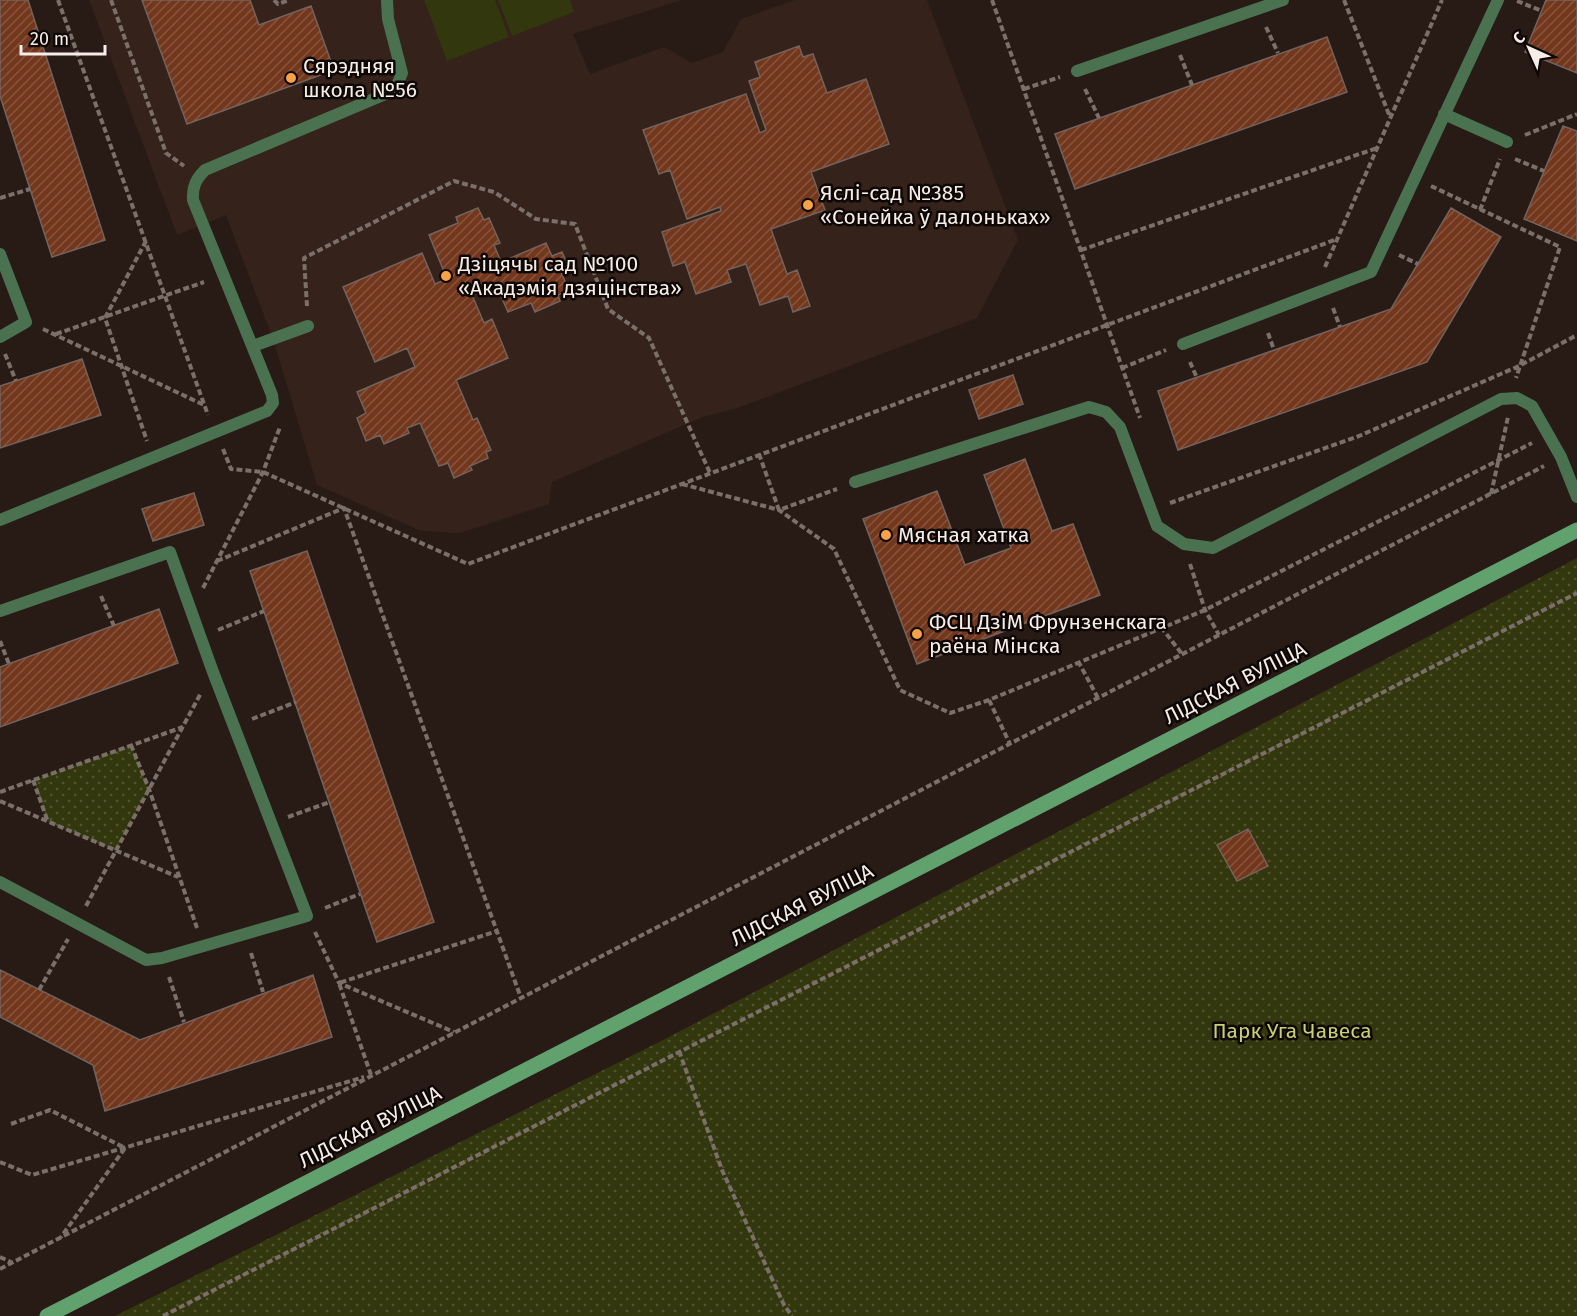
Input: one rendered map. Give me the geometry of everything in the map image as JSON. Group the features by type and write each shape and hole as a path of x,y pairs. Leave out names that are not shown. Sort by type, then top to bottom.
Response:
{"main road":[{"name":"ЛІДСКАЯ ВУЛІЦА","path":"47,1316 1577,530"}],"lane":[{"path":"0,520 267,411 273,403 272,395 225,274 193,200 193,190 199,176 205,170 395,90 402,74 388,19 387,0"},
{"path":"1077,71 1283,0"},
{"path":"1183,344 1371,272 1498,0"},
{"path":"1444,114 1505,148"},
{"path":"0,254 26,322 0,337"},
{"path":"253,346 308,326"},
{"path":"855,482 1089,407 1106,412 1120,427 1157,526 1184,544 1213,548 1501,399 1517,398 1532,406 1561,457 1577,497"},
{"path":"0,611 170,552 233,726 307,916 162,958 146,960 0,882"}],"path":[{"path":"26,322 121,364 205,406 57,0"},
{"path":"111,0 166,153 199,176"},
{"path":"274,0 278,4 289,0"},
{"path":"992,0 1142,424"},
{"path":"1344,0 1390,117"},
{"path":"1312,296 1443,0"},
{"path":"1513,0 1542,11"},
{"path":"1257,9 1278,53"},
{"path":"1172,38 1192,85"},
{"path":"1024,89 1077,71 1099,118"},
{"path":"1480,210 1505,148 1577,114"},
{"path":"1081,250 1377,148"},
{"path":"1505,148 1544,171"},
{"path":"1416,179 1560,247 1519,366 1491,494"},
{"path":"308,326 304,258 454,181 494,192 536,219 575,224 608,309 649,338 710,473"},
{"path":"0,198 30,189"},
{"path":"216,432 231,469 264,472 468,564 1107,323 1337,239"},
{"path":"146,241 105,318 153,458"},
{"path":"55,334 225,274"},
{"path":"1170,503 1359,436 1519,366 1577,335"},
{"path":"1122,368 1183,344"},
{"path":"4,351 16,381"},
{"path":"192,610 264,472 282,422 273,403"},
{"path":"681,484 779,510 834,549 900,690 950,713 989,700 1204,610 1549,435"},
{"path":"759,454 779,510"},
{"path":"0,1269 1561,457"},
{"path":"779,510 855,482"},
{"path":"1166,492 1204,610 1220,635"},
{"path":"217,561 344,508"},
{"path":"344,508 520,998"},
{"path":"93,577 114,626"},
{"path":"163,1316 1577,593"},
{"path":"201,637 264,611"},
{"path":"1161,627 1182,654"},
{"path":"0,641 9,664"},
{"path":"1078,661 1098,698"},
{"path":"39,990 213,672"},
{"path":"989,700 1010,744"},
{"path":"233,726 296,702"},
{"path":"0,792 183,726"},
{"path":"131,746 149,789 204,946"},
{"path":"33,780 48,822"},
{"path":"0,801 178,877"},
{"path":"271,822 330,802"},
{"path":"360,894 307,916 339,983 373,1075"},
{"path":"339,983 496,932"},
{"path":"244,934 263,992"},
{"path":"162,958 184,1022"},
{"path":"339,983 455,1032"},
{"path":"679,1051 722,1170 784,1305 792,1316"},
{"path":"0,1162 32,1175 373,1075"},
{"path":"11,1124 50,1110 125,1148"},
{"path":"60,1237 125,1148"},
{"path":"0,1257 12,1263"}],"shaded area":[{"path":"89,0 682,0 573,34 590,74 664,47 692,63 723,52 741,19 795,0 927,0 1018,240 977,318 737,408 703,417 552,482 549,504 460,533 421,531 317,485 273,339 226,215 177,235"}],"green space":[{"path":"424,0 495,0 509,37 447,61"},
{"path":"498,0 570,0 574,12 512,36"},
{"name":"Парк Уга Чавеса","path":"1577,558 1577,1316 115,1316 669,1037"},
{"path":"131,745 149,789 116,851 48,822 33,780"}],"building":[{"path":"0,0 28,0 105,240 52,257 0,96"},
{"path":"142,0 250,0 259,25 311,6 334,70 187,124"},
{"path":"1546,0 1577,0 1577,73 1525,52"},
{"path":"1327,37 1347,92 1075,189 1055,134"},
{"path":"799,46 803,57 813,54 827,93 866,79 889,144 811,172 825,210 771,229 787,274 797,270 810,306 793,312 788,296 760,305 746,264 727,270 731,282 696,294 685,262 673,266 662,232 721,211 720,207 687,219 670,170 659,174 643,130 746,94 760,133 766,130 749,81 760,77 755,62"},
{"path":"1563,126 1577,131 1577,241 1524,219"},
{"path":"478,208 484,220 489,218 500,243 494,245 501,262 546,243 552,256 562,252 569,268 561,272 569,291 558,295 560,301 535,312 531,303 508,312 496,285 472,295 484,323 492,319 508,358 456,380 473,420 477,418 491,450 486,452 488,458 470,466 472,470 454,478 448,463 439,466 420,423 407,428 409,433 384,444 380,435 366,441 357,418 366,413 357,392 415,367 407,348 375,362 343,287 422,253 435,284 447,279 429,235 458,223 456,217"},
{"path":"1451,208 1501,237 1427,362 1178,450 1158,391 1391,309"},
{"path":"82,359 101,415 0,448 0,386"},
{"path":"1013,375 1023,404 979,419 969,390"},
{"path":"1025,459 1052,531 1073,524 1100,595 917,664 863,519 937,491 965,565 1011,548 984,475"},
{"path":"194,493 204,525 153,541 142,509"},
{"path":"307,551 434,922 377,942 250,571"},
{"path":"159,609 178,663 0,727 0,667"},
{"path":"1248,829 1268,866 1237,881 1217,845"},
{"path":"0,970 140,1040 313,975 332,1037 105,1111 93,1065 0,1017"}],"place":[{"name":"Сярэдняя школа №56","path":"291,78"},
{"name":"Яслі-сад №385 «Сонейка ў далоньках»","path":"808,205"},
{"name":"Дзіцячы сад №100 «Акадэмія дзяцінства»","path":"446,276"},
{"name":"Мясная хатка","path":"886,535"},
{"name":"ФСЦ ДзіМ Фрунзенскага раёна Мінска","path":"917,634"}]}
